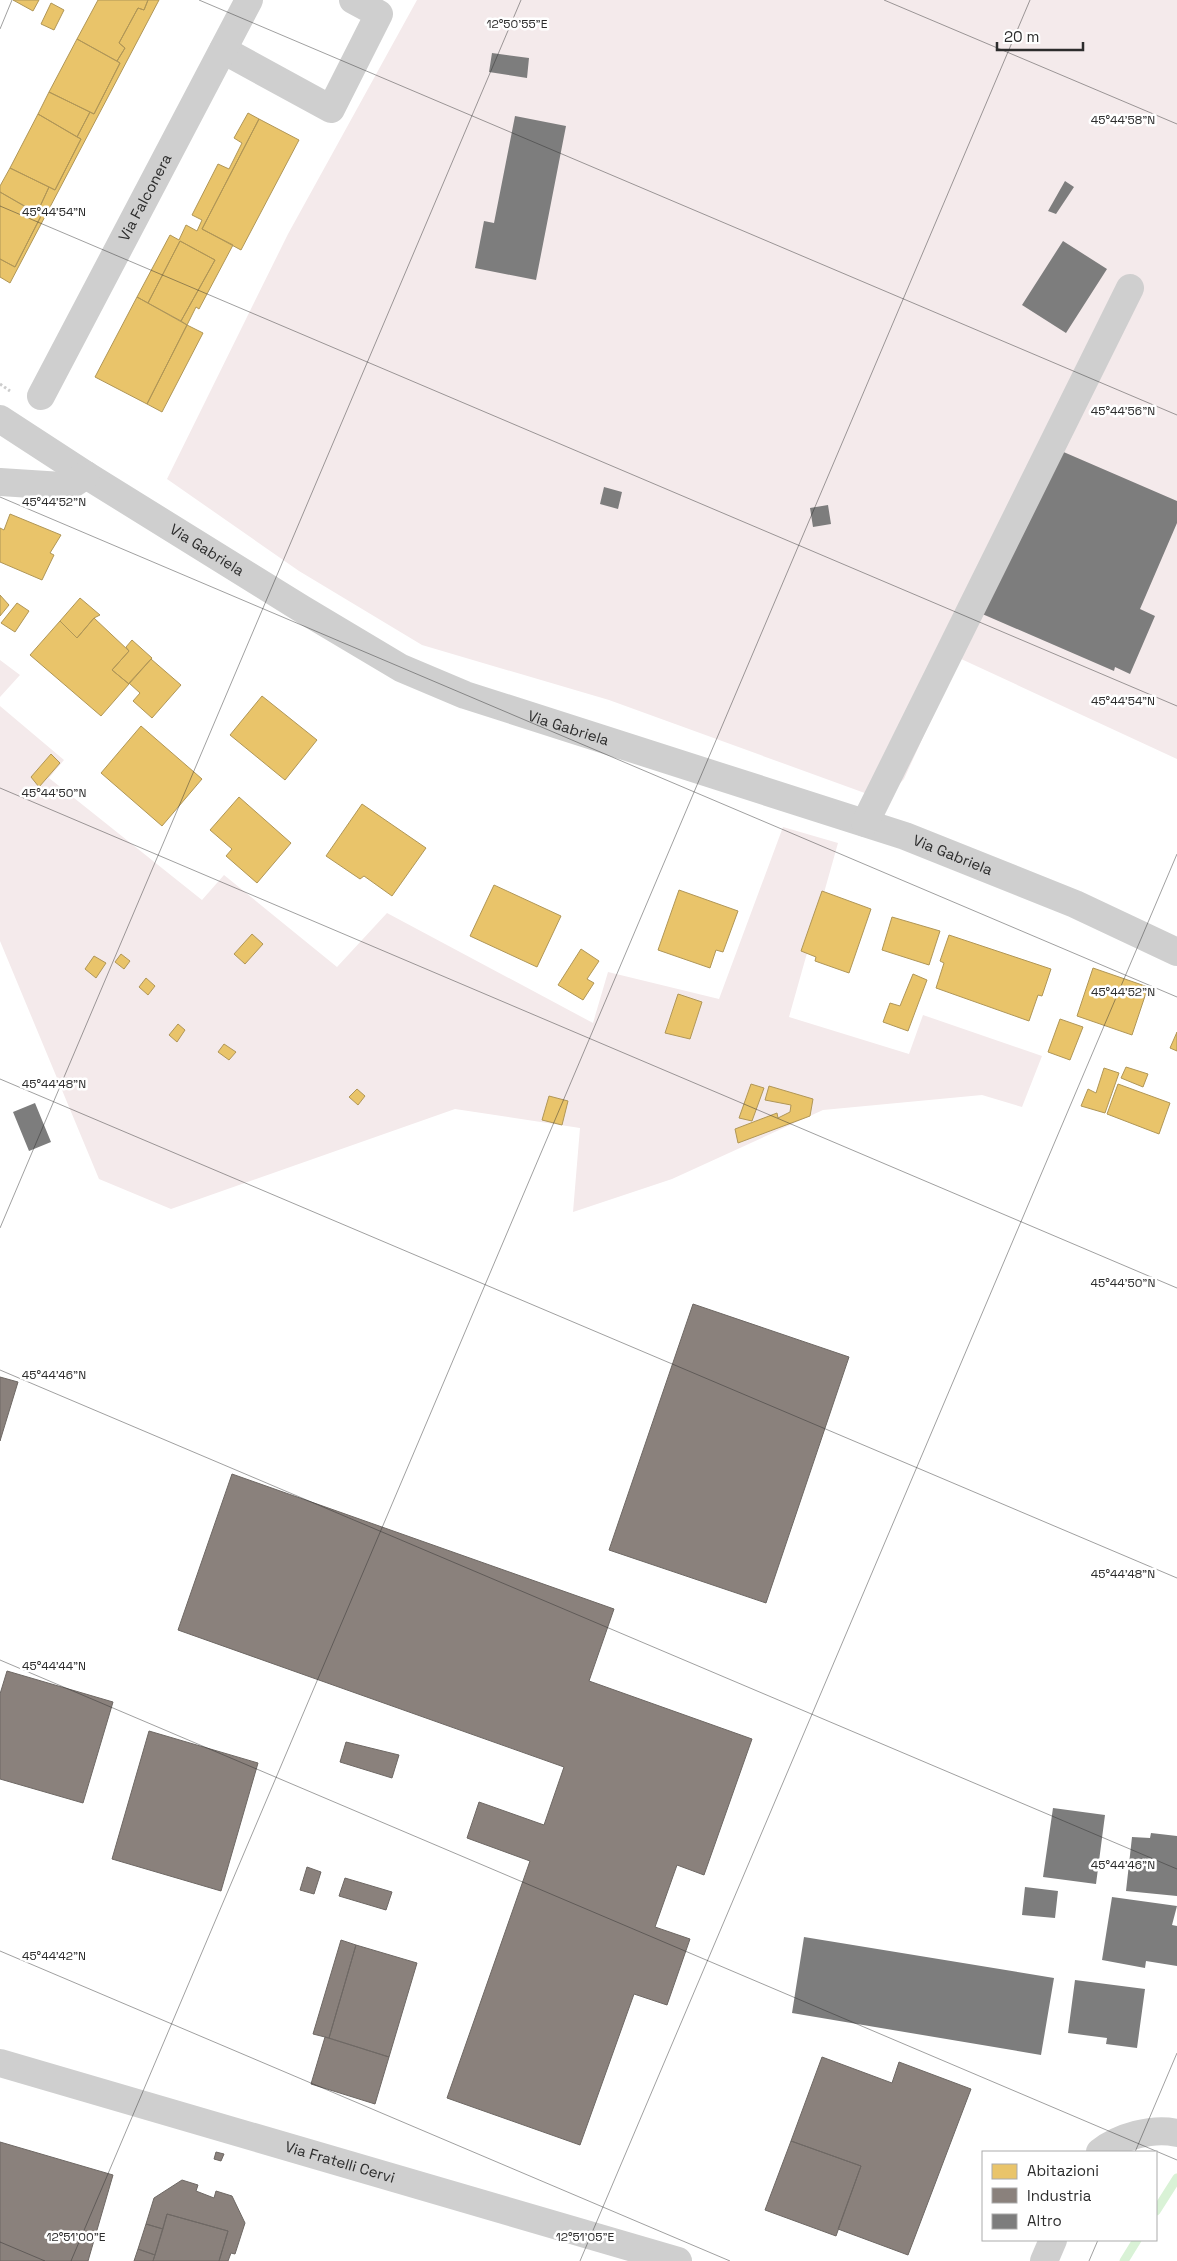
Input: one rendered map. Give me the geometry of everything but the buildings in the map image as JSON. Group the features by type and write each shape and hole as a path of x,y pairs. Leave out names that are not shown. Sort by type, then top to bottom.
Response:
{"street":[{"name":"Via Falconera","path":"28,395 223,50 249,0"},
{"path":"223,50 331,109 379,14 352,0"},
{"path":"865,823 1130,288"},
{"name":"Via Gabriela","path":"0,419 86,476 302,610 401,668 466,695 905,836 1075,904 1177,952"},
{"path":"0,482 62,486 71,485 86,476"},
{"name":"Via Fratelli Cervi","path":"0,2063 678,2261"},
{"path":"1101,2151 1108,2145 1131,2135 1177,2133"},
{"path":"1044,2261 1053,2241"}],"path":[{"path":"0,384 28,395"}],"shaded area":[{"path":"417,0 1177,0 1177,759 959,658 904,779 884,800 609,700 422,645 299,571 167,479 288,234"},
{"path":"0,660 20,675 0,697"},
{"path":"0,706 64,760 49,778 202,900 224,875 337,967 387,913 593,1023 608,972 719,999 783,827 838,843 789,1017 909,1054 923,1015 1042,1056 1022,1107 982,1095 823,1110 672,1179 573,1212 580,1128 455,1109 171,1209 99,1179 0,941"}],"waterway":[{"path":"1157,2209 1177,2178"},
{"path":"1124,2261 1136,2241"}]}
